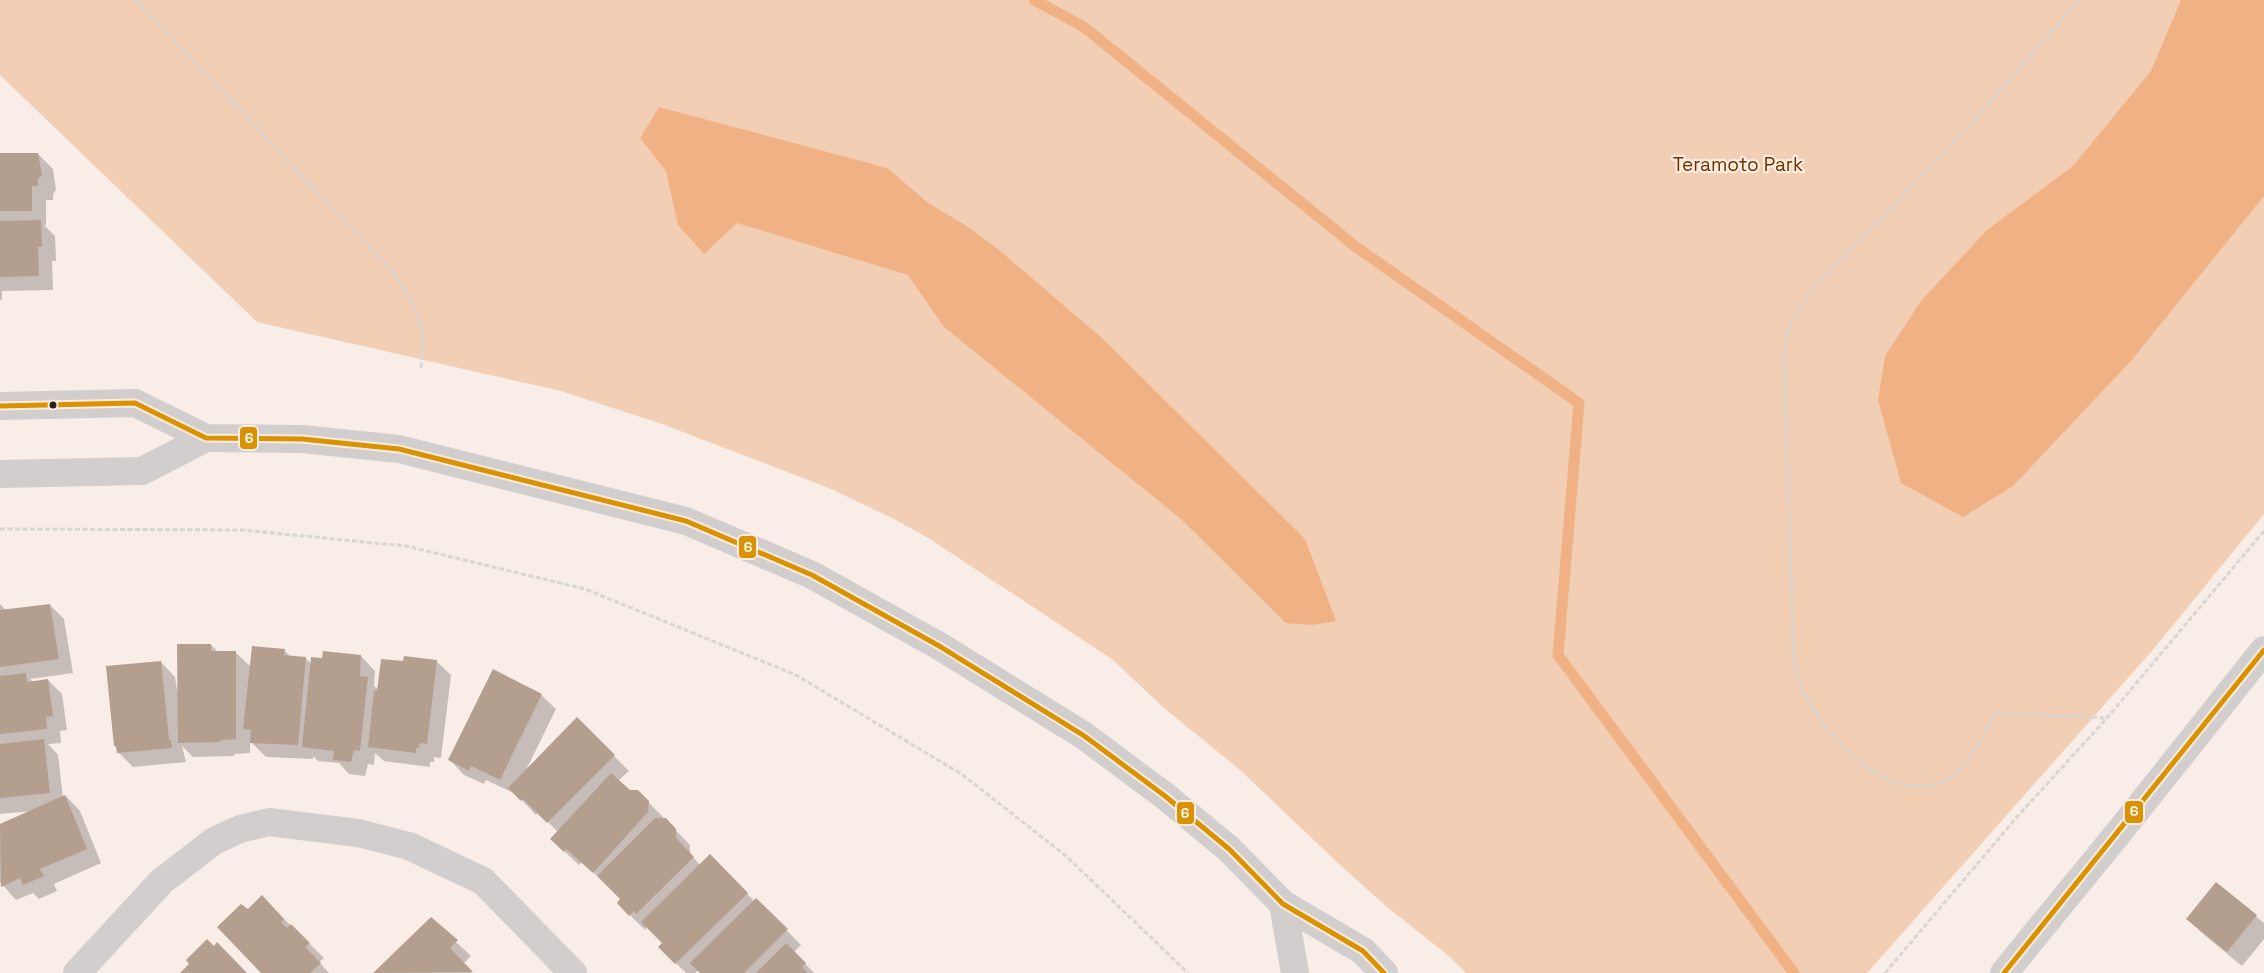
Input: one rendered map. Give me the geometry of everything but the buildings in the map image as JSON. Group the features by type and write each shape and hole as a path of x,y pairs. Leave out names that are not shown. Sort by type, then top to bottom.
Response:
{"main road":[{"path":"0,406 135,403 206,438 302,439 399,449 686,521 812,575 941,647 1084,735 1165,796 1229,849 1283,904 1363,951 1384,973"},
{"path":"0,474 142,470 206,438"},
{"path":"2004,973 2130,819 2264,650"},
{"path":"77,973 162,881 214,841 240,829 269,822 358,833 409,846 483,881 573,973"},
{"path":"1283,904 1296,973"}],"path":[{"path":"136,0 393,272 413,303 424,338 421,368"},
{"path":"2079,0 1973,122 1807,295 1792,320 1784,347 1793,647 1798,679 1804,694 1824,725 1853,756 1870,769 1904,785 1922,787 1932,785 1941,782 1956,772 1969,758 1995,713 2107,718"},
{"path":"0,528 242,530 406,546 585,590 796,675 963,775 1066,856 1188,973"},
{"path":"1885,973 1991,848 2107,718 2264,530"}],"green space":[{"name":"Teramoto Park","path":"0,0 2264,0 2264,514 2151,652 1867,973 1466,973 1450,957 1386,906 1239,769 1164,708 1113,660 930,539 894,519 829,488 662,424 561,391 257,322 0,75"}],"shaded area":[{"path":"2181,0 2264,0 2264,196 2130,362 2013,486 1963,517 1901,483 1878,400 1885,356 1921,301 1987,230 2073,166 2151,71"},
{"path":"659,107 887,168 927,202 965,225 998,249 1103,339 1305,539 1336,621 1312,625 1286,623 1181,519 944,327 908,275 737,223 704,254 678,225 666,171 640,138"}],"waterway":[{"path":"1034,0 1084,27 1356,247 1579,403 1558,655 1794,973"}],"transit line":[{"name":"6","path":"0,406 135,403 206,438 302,439 399,449 686,521 812,575 941,647 1083,735 1165,796 1229,849 1283,904 1363,951 1384,973"},
{"name":"6","path":"2004,973 2264,650"}]}
